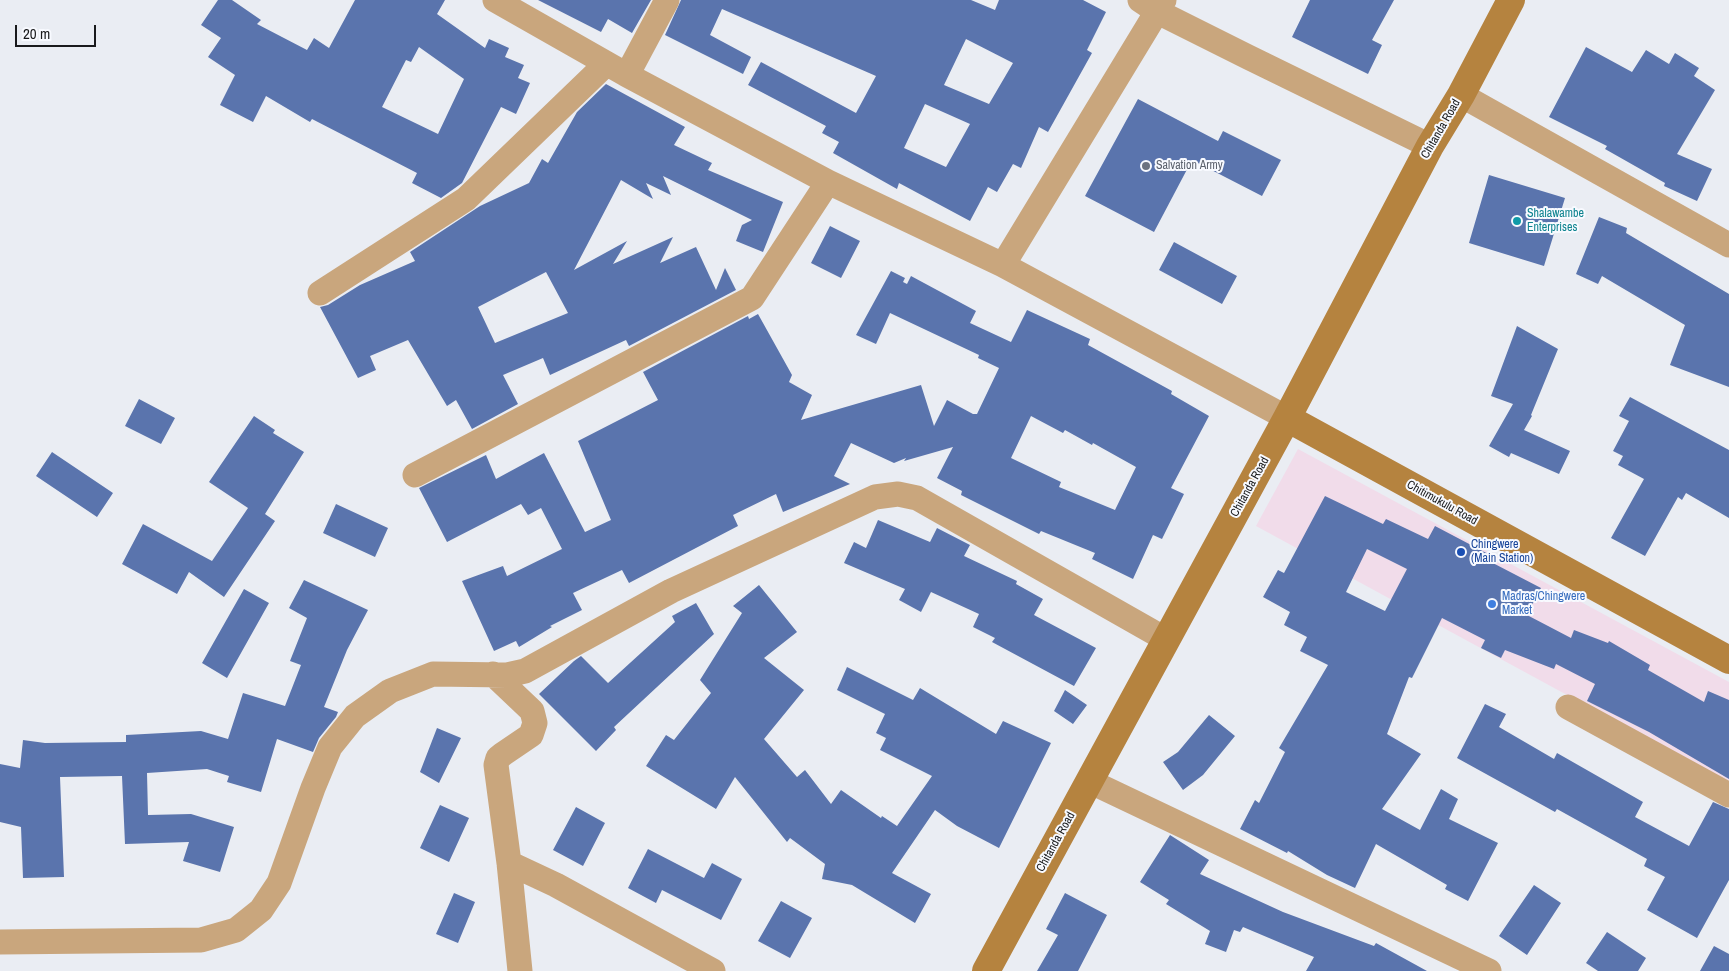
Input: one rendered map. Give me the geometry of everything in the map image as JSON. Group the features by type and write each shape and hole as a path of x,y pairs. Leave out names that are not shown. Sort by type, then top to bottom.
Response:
{"street":[{"path":"495,0 617,69 828,182 1003,266 1288,418"},
{"path":"320,293 466,199 617,69 667,0"},
{"name":"Chitanda Road","path":"986,971 1288,418 1430,146 1461,95 1511,0"},
{"path":"1003,266 1154,4 1430,146"},
{"path":"1461,95 1729,245"},
{"path":"415,475 752,298 828,182"},
{"name":"Chitimukulu Road","path":"1288,418 1729,660"},
{"path":"0,942 201,940 236,930 261,910 279,883 313,788 330,748 355,716 390,691 433,674 508,675 525,671 671,591 875,497 898,494 917,498 1167,640"},
{"path":"493,674 532,712 536,723 531,735 498,758 496,765 509,863 520,971"},
{"path":"1568,707 1729,795"},
{"path":"1089,781 1476,968"},
{"path":"509,863 556,885 713,971"}],"shaded area":[{"name":"Madras/Chingwere Market","path":"1298,449 1729,682 1729,783 1256,526"}],"building":[{"path":"218,0 232,0 261,20 257,24 307,50 314,38 329,48 355,0 445,0 437,14 485,48 489,39 509,48 505,57 524,65 518,78 530,83 516,114 501,107 462,183 441,198 412,183 417,173 312,119 310,122 266,96 253,122 220,105 235,75 208,57 221,38 201,25","holes":["419,47 464,79 438,134 382,107 406,60 411,62"]},
{"path":"538,0 651,0 632,33 608,19 601,32"},
{"path":"681,0 971,0 995,10 999,0 1083,0 1106,12 1087,50 1092,53 1048,132 1039,127 1021,168 1013,164 997,192 988,187 970,221 899,183 897,189 833,153 839,142 822,133 826,126 748,85 761,62 856,113 876,76 722,9 710,35 751,57 743,74 665,35","holes":["966,39 1013,63 989,104 944,85","925,104 970,124 946,167 904,148"]},
{"path":"1310,0 1394,0 1372,40 1382,45 1368,74 1292,37"},
{"path":"1586,47 1632,72 1646,50 1669,64 1675,53 1699,68 1694,76 1715,90 1677,154 1712,169 1697,201 1664,186 1665,183 1605,149 1607,146 1549,117"},
{"path":"606,84 685,127 674,145 712,163 708,170 783,202 763,252 736,241 742,225 752,220 663,176 671,195 646,183 653,199 621,180 574,270 627,241 613,264 673,237 660,263 696,247 716,290 725,268 736,290 629,346 626,340 550,375 543,358 503,375 518,404 472,429 456,400 447,406 408,340 370,356 376,370 358,378 320,307 328,305 360,285 415,261 410,252 480,206 529,183 542,159 548,163 577,112","holes":["546,272 568,313 495,343 478,307"]},
{"name":"Salvation Army","path":"1138,99 1218,141 1223,131 1281,160 1262,196 1192,160 1154,232 1085,196"},
{"name":"Shalawambe Enterprises","path":"1489,175 1565,198 1544,266 1469,243"},
{"path":"1599,217 1627,228 1626,233 1729,294 1729,387 1670,365 1685,325 1602,276 1598,284 1576,274"},
{"path":"830,226 860,241 841,278 811,263"},
{"path":"1174,242 1237,276 1222,304 1159,270"},
{"path":"891,271 905,278 903,282 907,284 911,276 976,311 970,323 1011,342 1027,310 1090,339 1088,345 1172,391 1171,394 1209,416 1171,488 1184,494 1162,539 1153,535 1133,579 1092,559 1095,553 1041,531 1039,534 961,495 962,491 937,478 953,447 904,461 906,458 894,463 851,443 834,476 850,484 783,512 776,494 733,515 738,526 629,583 622,570 573,593 582,610 550,626 552,627 519,647 516,641 494,651 462,581 503,566 507,576 562,549 541,508 528,515 521,504 447,542 419,488 486,455 496,479 544,453 585,532 611,520 578,441 658,400 643,372 748,316 749,319 758,314 792,375 789,382 812,395 801,420 921,385 934,426 947,400 973,414 977,414 999,368 978,358 979,355 890,313 876,344 856,335","holes":["1031,416 1063,433 1065,430 1092,445 1093,443 1136,467 1115,510 1059,487 1061,482 1011,458"]},
{"path":"1517,326 1558,349 1532,416 1524,430 1570,451 1559,474 1511,453 1509,457 1489,446 1513,404 1491,396"},
{"path":"1630,397 1729,450 1729,518 1686,493 1682,500 1678,497 1645,556 1611,538 1644,479 1618,465 1623,456 1613,451 1629,421 1619,416"},
{"path":"139,399 175,418 161,444 125,426"},
{"path":"254,416 275,430 273,433 304,452 265,514 275,521 224,597 189,572 177,594 122,564 143,524 212,561 248,508 209,482"},
{"path":"52,452 113,493 97,517 36,476"},
{"path":"1325,496 1383,524 1386,519 1428,539 1435,526 1492,556 1489,561 1541,588 1527,615 1571,638 1574,630 1608,643 1609,641 1650,665 1648,670 1704,702 1708,691 1729,700 1729,779 1649,732 1587,701 1595,684 1556,664 1554,669 1505,650 1501,658 1481,648 1485,640 1442,618 1412,678 1409,677 1387,734 1421,754 1382,809 1420,830 1441,789 1458,799 1449,819 1498,843 1468,901 1445,889 1447,885 1376,844 1355,888 1327,875 1288,851 1287,853 1240,829 1255,800 1259,803 1285,752 1279,748 1328,665 1300,651 1307,637 1284,625 1290,612 1263,597 1278,570 1284,573","holes":["1367,549 1407,569 1385,611 1346,592"]},
{"path":"336,504 388,528 375,557 323,533"},
{"path":"878,520 930,542 937,528 970,545 964,556 1017,581 1016,584 1043,599 1034,615 1096,648 1074,686 992,642 995,638 973,627 979,614 931,592 921,612 899,600 905,589 844,563 854,542 866,548"},
{"path":"304,580 368,610 347,650 324,707 338,712 319,738 313,752 277,739 261,792 227,782 229,776 207,769 147,773 148,815 191,814 234,827 220,872 183,861 189,842 125,844 122,776 60,777 64,877 23,878 21,827 0,822 0,764 20,768 23,740 45,743 126,742 126,735 201,731 228,739 243,693 285,706 301,665 290,661 307,618 289,608"},
{"path":"759,585 797,632 764,658 804,690 764,739 797,777 805,770 831,804 841,790 881,818 882,816 897,826 932,776 880,750 886,738 876,733 885,714 837,690 847,667 913,700 920,688 996,734 1003,721 1051,743 999,848 957,826 935,810 892,873 931,894 915,923 852,885 822,879 825,864 790,838 787,842 735,777 716,809 646,766 666,735 674,740 711,693 700,680 742,613 733,606"},
{"path":"244,589 269,603 227,678 202,663"},
{"path":"696,603 714,634 614,727 616,730 596,751 539,694 581,656 608,683 675,622 672,616"},
{"path":"1065,690 1087,705 1073,724 1054,711"},
{"path":"1485,704 1506,714 1499,727 1554,759 1557,753 1643,802 1635,817 1689,846 1713,802 1729,809 1729,880 1697,938 1647,910 1665,877 1644,866 1647,859 1557,809 1555,812 1457,758"},
{"path":"1209,715 1235,736 1203,775 1183,790 1163,762 1178,752"},
{"path":"437,728 461,738 439,783 420,772"},
{"path":"440,805 469,818 449,862 420,848"},
{"path":"576,807 605,823 583,866 553,850"},
{"path":"1170,835 1209,860 1200,874 1283,912 1374,946 1376,943 1427,971 1306,971 1314,957 1243,927 1240,932 1234,930 1226,952 1205,944 1210,931 1166,904 1169,900 1140,882"},
{"path":"648,849 704,878 712,863 742,879 721,920 662,890 656,903 628,888"},
{"path":"1534,885 1561,903 1527,955 1499,936"},
{"path":"454,893 475,902 458,943 436,934"},
{"path":"1065,893 1107,915 1078,971 1037,971 1058,935 1046,929"},
{"path":"781,901 812,918 790,958 758,941"},
{"path":"1607,932 1646,958 1638,971 1598,971 1586,963"},
{"path":"1714,946 1729,954 1729,971 1700,971"}],"place":[{"name":"Salvation Army","path":"1146,166"},
{"name":"Shalawambe Enterprises","path":"1517,221"},
{"name":"Chingwere (Main Station)","path":"1461,552"},
{"name":"Madras/Chingwere Market","path":"1492,604"}]}
